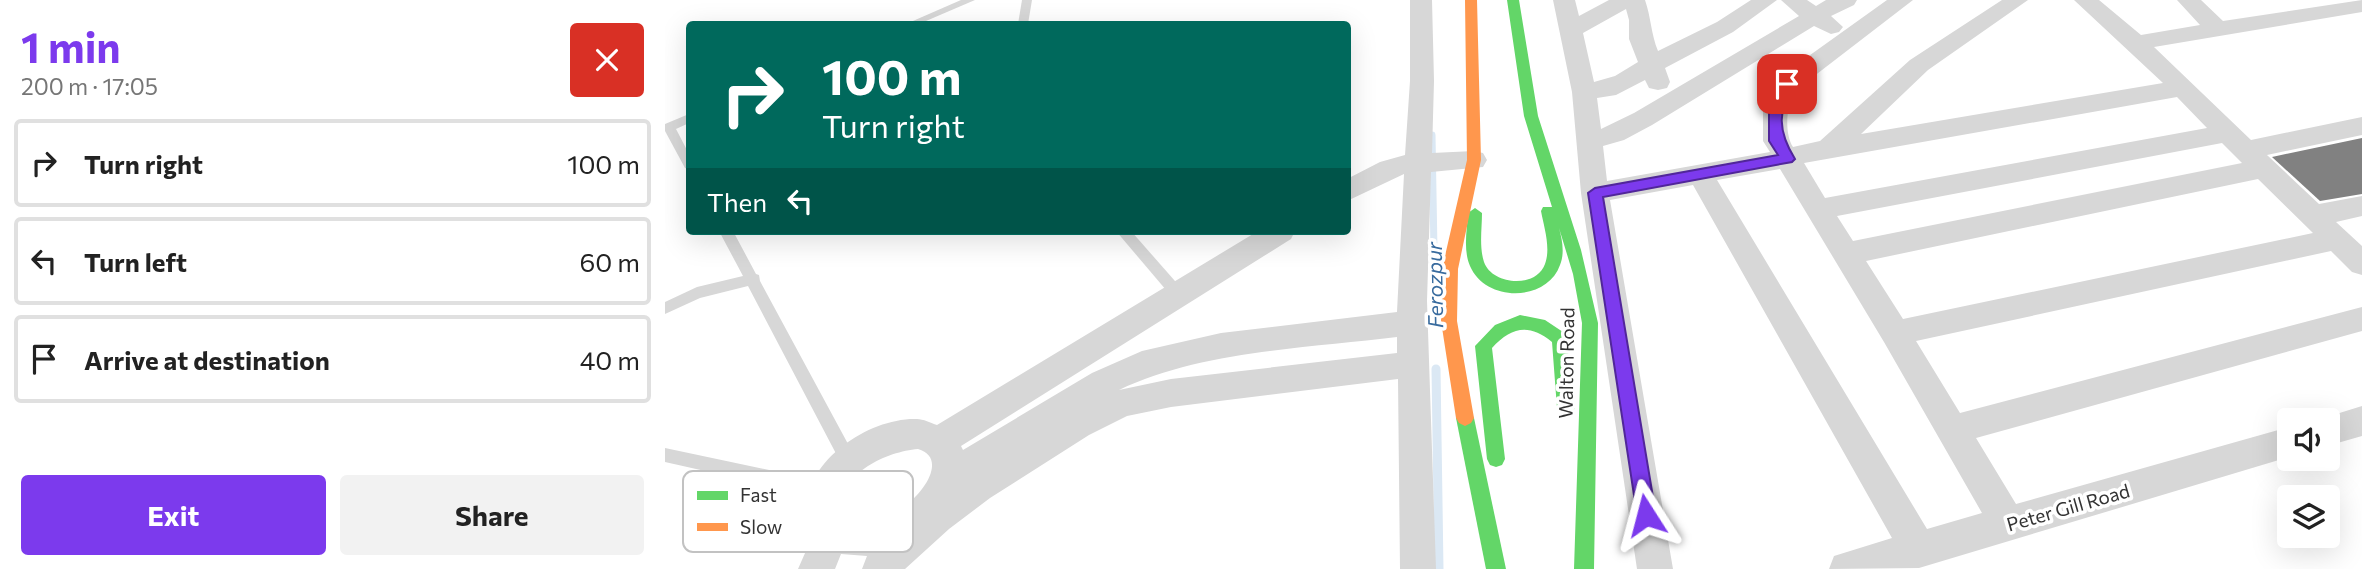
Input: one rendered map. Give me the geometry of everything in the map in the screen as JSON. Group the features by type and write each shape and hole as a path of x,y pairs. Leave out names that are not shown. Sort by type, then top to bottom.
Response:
{"main road":[{"path":"1471,0 1477,258 1480,268 1496,283 1514,287 1541,280 1551,270 1555,255 1536,136"},
{"name":"Walton Road","path":"1513,0 1536,136 1576,248 1588,297 1590,323 1582,569"},
{"path":"1474,160 1450,269 1449,321 1457,382 1496,569"},
{"path":"1498,477 1483,346 1492,333 1515,321 1543,324 1560,339 1567,422"},
{"path":"1571,462 1582,569"},
{"path":"1502,516 1508,569"}],"street":[{"path":"1418,569 1413,323 1422,81 1421,0"},
{"path":"1563,0 1584,92 1595,193 1655,569"},
{"path":"1569,31 1626,0"},
{"path":"1635,0 1641,20 1641,39 1653,64 1664,106"},
{"path":"1584,92 1607,89 1671,53 1725,27 1766,0"},
{"path":"1792,0 1849,38"},
{"path":"1590,141 1615,134 1846,0"},
{"path":"1902,0 1787,84 1776,100 1776,141 1895,333 2008,524"},
{"path":"1829,148 1919,65 2017,0"},
{"path":"2085,0 2136,43 2362,264"},
{"path":"2188,0 2218,29"},
{"path":"2136,43 2362,5"},
{"path":"1595,193 1787,159 1829,148 2182,88"},
{"path":"1846,254 2246,150 2362,126"},
{"path":"1819,209 2246,150"},
{"path":"1351,189 1389,169 1418,163 1474,160"},
{"path":"1700,174 1919,550"},
{"path":"2313,216 2362,206"},
{"path":"939,442 1274,235"},
{"path":"1895,333 2336,239"},
{"path":"1952,430 2362,319"},
{"path":"948,478 1112,378 1142,364 1221,346 1413,323"},
{"path":"913,537 969,494 1072,429 1115,406 1146,396 1414,364"},
{"path":"2340,427 2362,421"},
{"path":"840,471 848,460 866,446 886,437 907,433 925,435 939,442 949,457 948,478 935,503 913,523"},
{"name":"Peter Gill Road","path":"1847,569 2277,446"},
{"path":"816,569 824,552"},
{"path":"880,569 898,552"}],"lane":[{"path":"918,21 970,0"},
{"path":"1024,21 1027,0"},
{"path":"686,119 669,127 686,159"},
{"path":"728,235 848,460"},
{"path":"1126,235 1177,293"},
{"path":"665,308 697,293 754,279"},
{"path":"665,456 736,471"}],"building":[{"path":"2362,138 2362,194 2320,201 2272,157"}],"waterway":[{"name":"Ferozpur","path":"1432,135 1434,251"},
{"name":"Ferozpur","path":"1434,251 1434,265"},
{"name":"Ferozpur","path":"1436,369 1439,569"}],"traffic: fast":[{"path":"1513,0 1531,116 1581,274 1590,323 1584,569"},
{"path":"1475,213 1474,247 1478,267 1494,282 1517,287 1529,286 1539,281 1548,274 1553,264 1554,244 1548,211"},
{"path":"1496,459 1483,346 1501,329 1511,324 1530,322 1550,330 1560,339 1566,408"},
{"path":"1465,418 1496,569"}],"traffic: slow":[{"path":"1465,418 1449,321 1450,269 1474,160 1471,0"}],"route":[{"path":"1646,515 1595,193 1787,159 1776,141 1775,120 1776,100 1787,84"}]}
